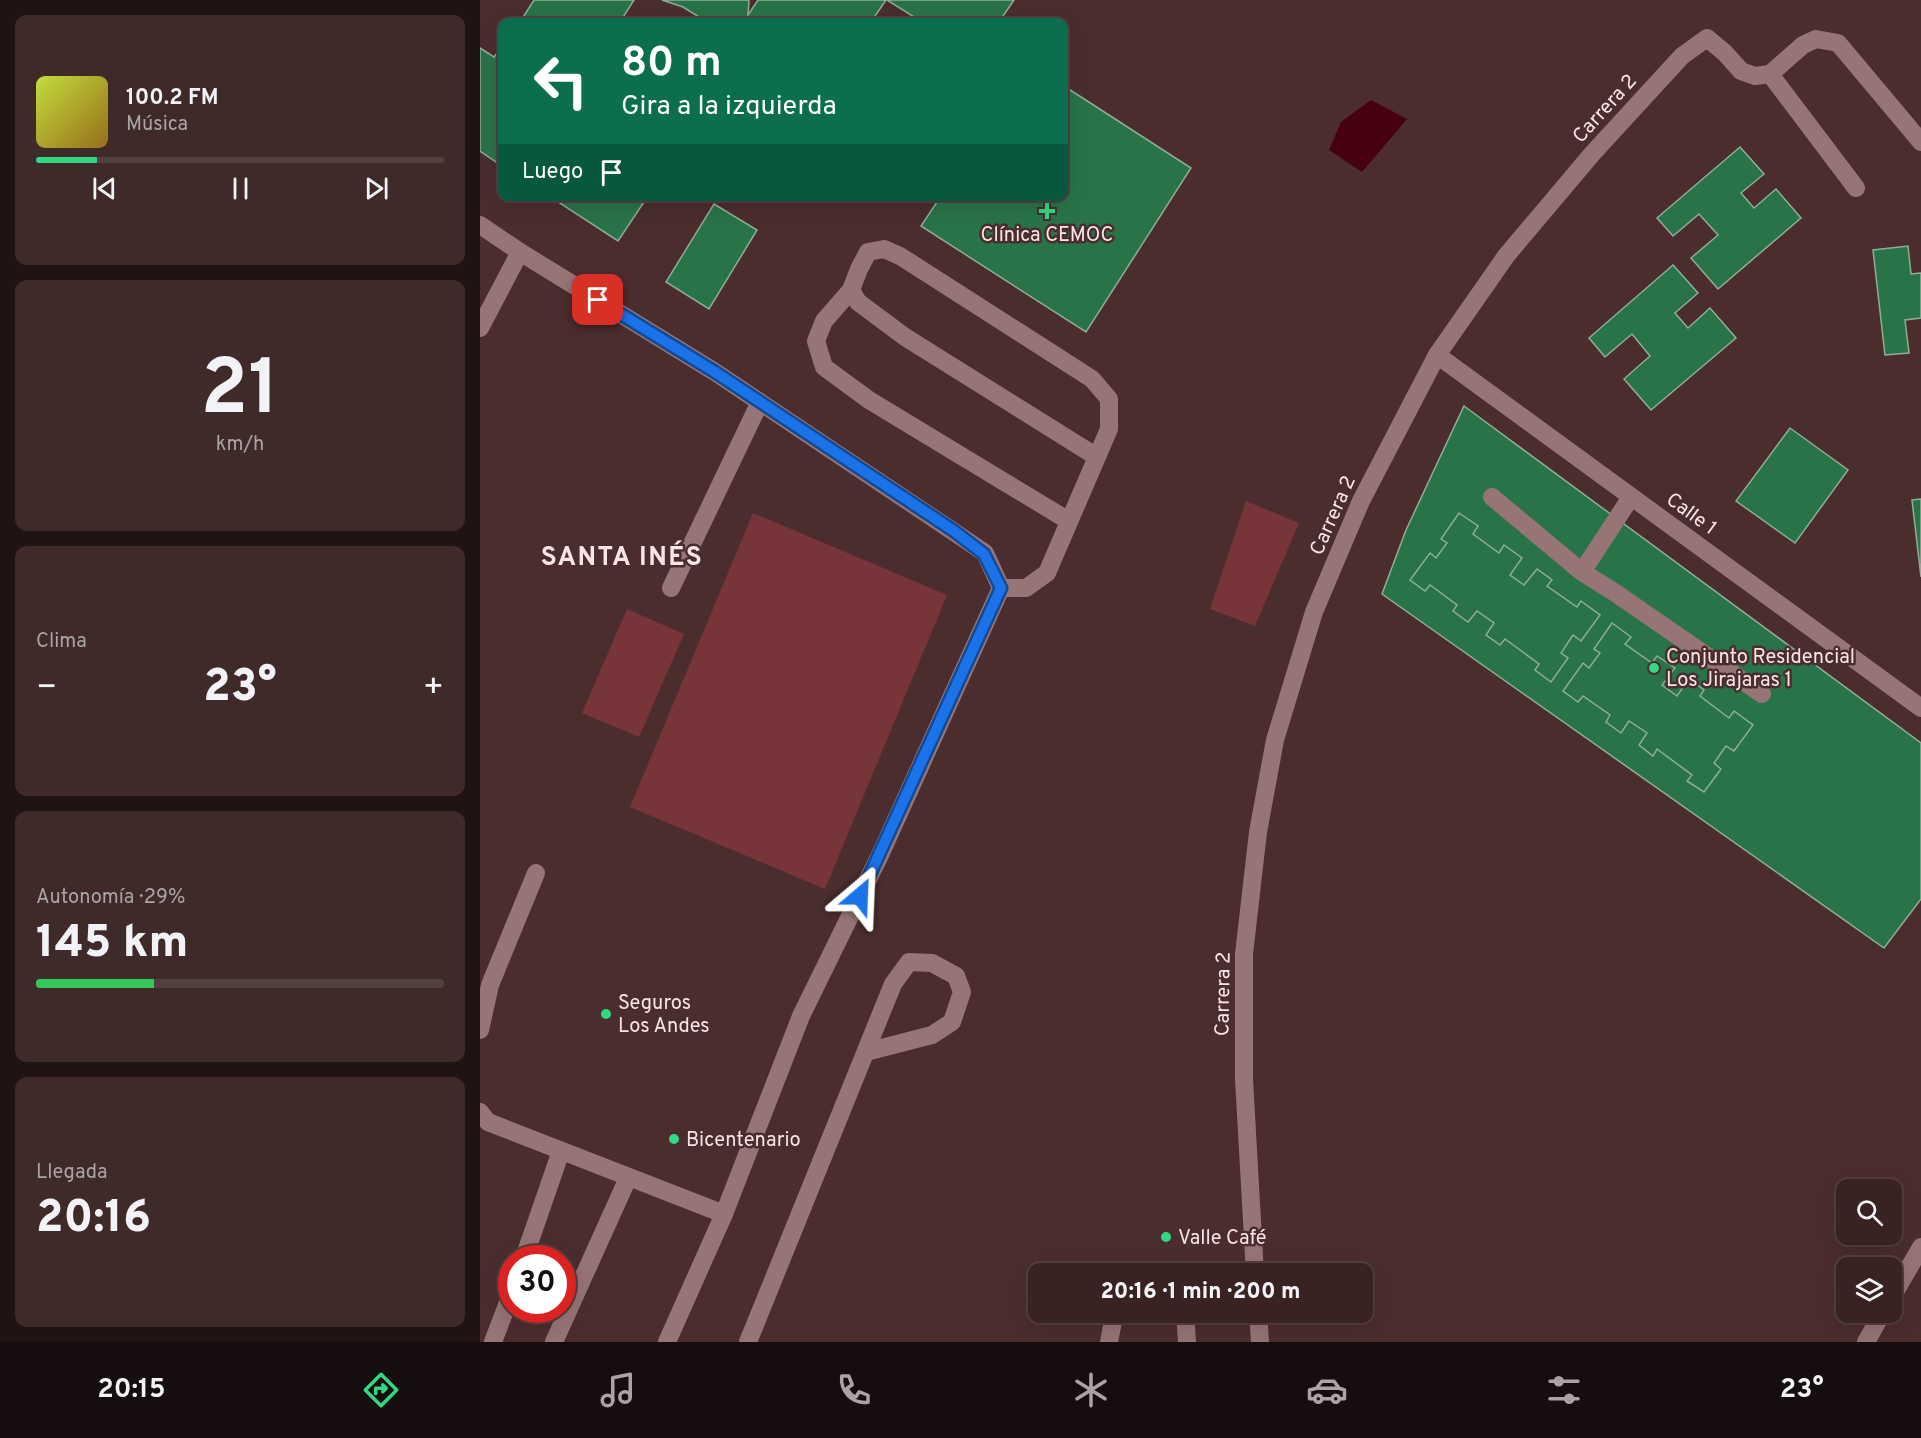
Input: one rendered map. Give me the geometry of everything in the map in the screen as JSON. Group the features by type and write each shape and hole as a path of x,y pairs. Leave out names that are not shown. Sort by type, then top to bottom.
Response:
{"street":[{"name":"Carrera 2","path":"1254,1263 1244,1079 1244,954 1258,832 1275,740 1314,612 1361,501 1437,355 1506,256 1592,154 1682,56 1707,38 1741,71 1755,76 1770,74"},
{"path":"1856,188 1770,74 1803,45 1816,39 1838,43 1921,142"},
{"path":"480,225 760,402 984,554 1001,588"},
{"path":"1001,588 1026,588 1047,573 1070,520 1109,429 1109,399 1092,379 900,256 884,249 868,252 850,290 824,321 816,341 824,367 868,400 1070,520"},
{"path":"481,322 520,252"},
{"path":"850,290 858,302 905,337 1097,457"},
{"name":"Calle 1","path":"1437,355 1921,708"},
{"path":"671,588 760,402"},
{"path":"1492,496 1582,572 1762,694"},
{"path":"1582,572 1631,497"},
{"path":"667,1342 724,1214 801,1016 880,855 1001,588"},
{"path":"480,1030 490,985 536,873"},
{"path":"748,1342 893,984 909,962 932,963 956,976 962,992 952,1022 932,1035 866,1052"},
{"path":"480,1112 488,1122 724,1214"},
{"path":"528,1245 561,1151"},
{"path":"554,1342 628,1178"},
{"path":"1902,1282 1918,1258"},
{"path":"493,1342 500,1323"},
{"path":"1109,1342 1113,1323"},
{"path":"1186,1323 1187,1342"},
{"path":"1258,1323 1260,1342"},
{"path":"1866,1342 1877,1323"}],"shaded area":[{"path":"1371,100 1407,119 1362,172 1329,150 1341,122"},
{"path":"1246,501 1299,523 1255,626 1210,609"},
{"path":"753,513 947,595 825,889 630,807"},
{"path":"627,609 684,634 639,737 582,713"}],"building":[{"path":"534,0 634,0 623,18 523,18"},
{"path":"662,0 747,0 749,1 748,15 758,0 886,0 874,18 701,18 683,7"},
{"path":"887,0 1014,0 1002,18 916,18"},
{"path":"480,48 494,57 498,52 498,163 480,151"},
{"name":"Clínica CEMOC","path":"1068,89 1191,168 1086,332 921,226 938,201 1068,201"},
{"path":"1740,147 1764,174 1741,193 1754,208 1776,189 1801,218 1718,289 1691,258 1718,235 1699,214 1673,236 1657,218"},
{"path":"557,201 645,201 618,241"},
{"path":"714,204 757,230 709,309 666,282"},
{"path":"1908,246 1911,274 1921,273 1921,318 1905,320 1909,353 1885,355 1873,250"},
{"path":"1673,265 1698,293 1675,313 1688,328 1710,308 1736,338 1651,410 1624,379 1650,356 1632,334 1605,357 1589,338"},
{"name":"Conjunto Residencial Los Jirajaras 1","path":"1464,406 1921,743 1921,899 1884,948 1382,594 1406,530"},
{"path":"1790,428 1848,470 1795,543 1736,501"},
{"path":"1921,499 1921,577 1912,500"},
{"path":"1459,513 1478,526 1473,534 1499,553 1504,545 1522,558 1510,575 1524,585 1537,569 1552,580 1547,586 1577,607 1581,601 1600,615 1581,641 1573,635 1561,653 1568,658 1551,682 1535,670 1539,664 1505,639 1500,645 1486,635 1494,623 1477,611 1468,622 1453,611 1457,605 1430,585 1425,591 1410,580 1430,553 1436,558 1447,543 1441,539"},
{"path":"1612,623 1631,637 1625,644 1652,663 1657,656 1675,668 1662,685 1677,696 1689,679 1704,690 1700,696 1729,718 1734,711 1753,725 1734,751 1726,746 1714,763 1721,769 1704,792 1687,781 1692,775 1657,749 1653,756 1639,745 1647,733 1629,721 1621,733 1606,722 1610,715 1583,696 1578,702 1563,691 1583,663 1589,668 1600,653 1594,649"}],"place":[{"name":"Clínica CEMOC","path":"1047,211"},
{"name":"Conjunto Residencial Los Jirajaras 1","path":"1654,668"},
{"name":"Seguros Los Andes","path":"606,1014"},
{"name":"Bicentenario","path":"674,1139"},
{"name":"Valle Café","path":"1166,1237"}],"district":[{"name":"SANTA INÉS","path":"622,556"}],"route":[{"path":"598,300 715,372 954,531 984,554 1001,588 860,896"}]}
